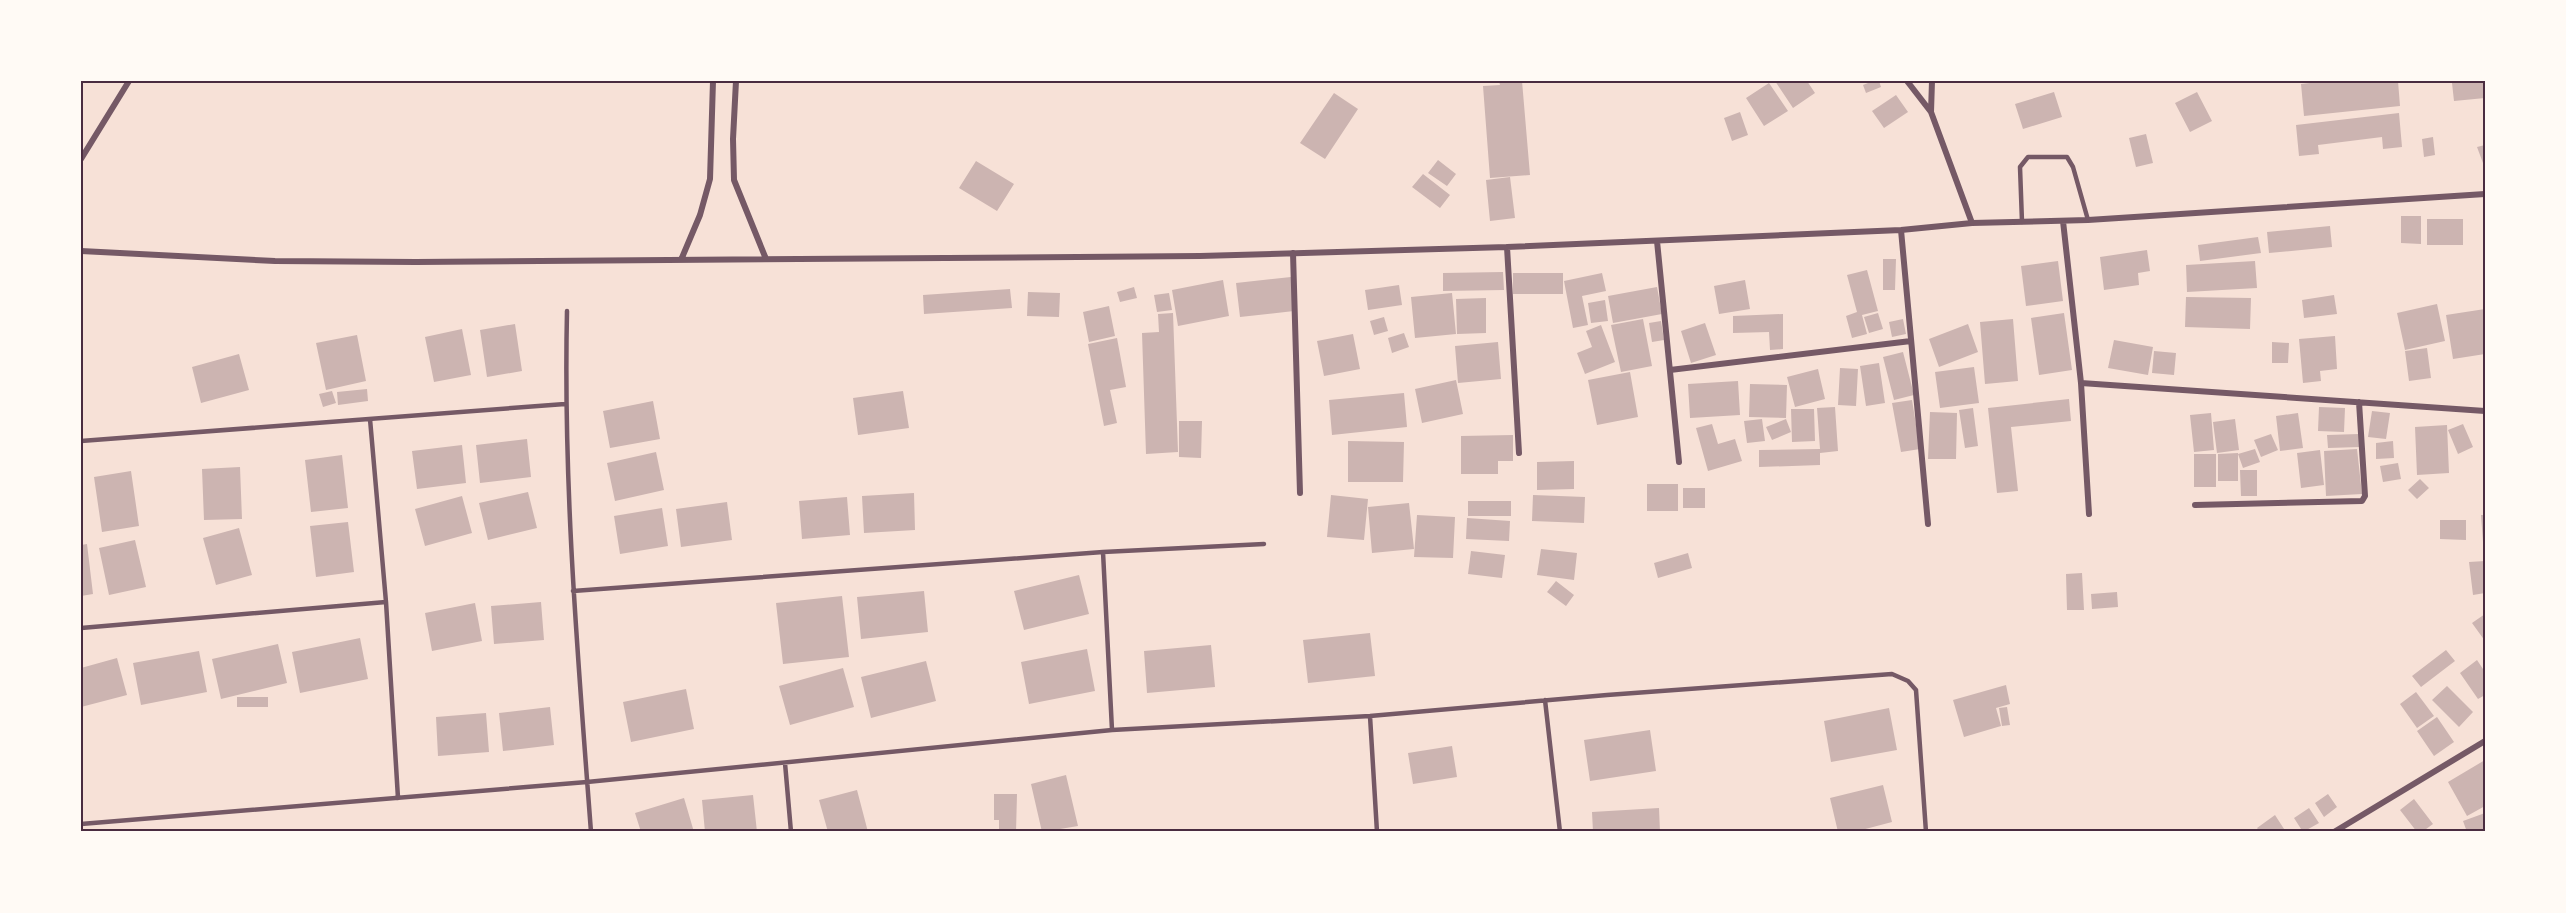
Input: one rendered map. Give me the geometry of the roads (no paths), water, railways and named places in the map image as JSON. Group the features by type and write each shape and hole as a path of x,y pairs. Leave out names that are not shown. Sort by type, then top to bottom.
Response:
{"street":[{"path":"81,159 129,81"},
{"path":"681,260 700,215 710,179 713,81"},
{"path":"736,81 733,139 734,180 766,259"},
{"path":"1907,81 1930,112 1972,223"},
{"path":"1930,112 1932,81"},
{"path":"81,251 275,261 416,262 1293,253 1507,248 1901,230 1972,223 2088,220 2485,194"},
{"path":"2062,221 2081,383 2089,514"},
{"path":"1901,230 1928,524"},
{"path":"1657,241 1679,462"},
{"path":"1507,248 1519,453"},
{"path":"1293,253 1300,493"},
{"path":"1670,370 1911,341"},
{"path":"2081,383 2485,411"},
{"path":"2195,505 2362,501 2366,496 2359,402"},
{"path":"2334,832 2485,741"}],"lane":[{"path":"2022,222 2020,167 2028,157 2067,157 2073,167 2088,220"},
{"path":"567,311 565,404 573,591 591,832"},
{"path":"81,441 565,404"},
{"path":"370,419 386,602 398,798"},
{"path":"573,591 1103,552 1264,544"},
{"path":"1103,552 1112,730"},
{"path":"81,628 386,602"},
{"path":"81,824 587,782 1112,730 1371,716 1545,700 1892,674 1908,681 1916,690 1926,832"},
{"path":"1545,700 1560,832"},
{"path":"1371,716 1377,832"},
{"path":"785,763 790,832"}]}
